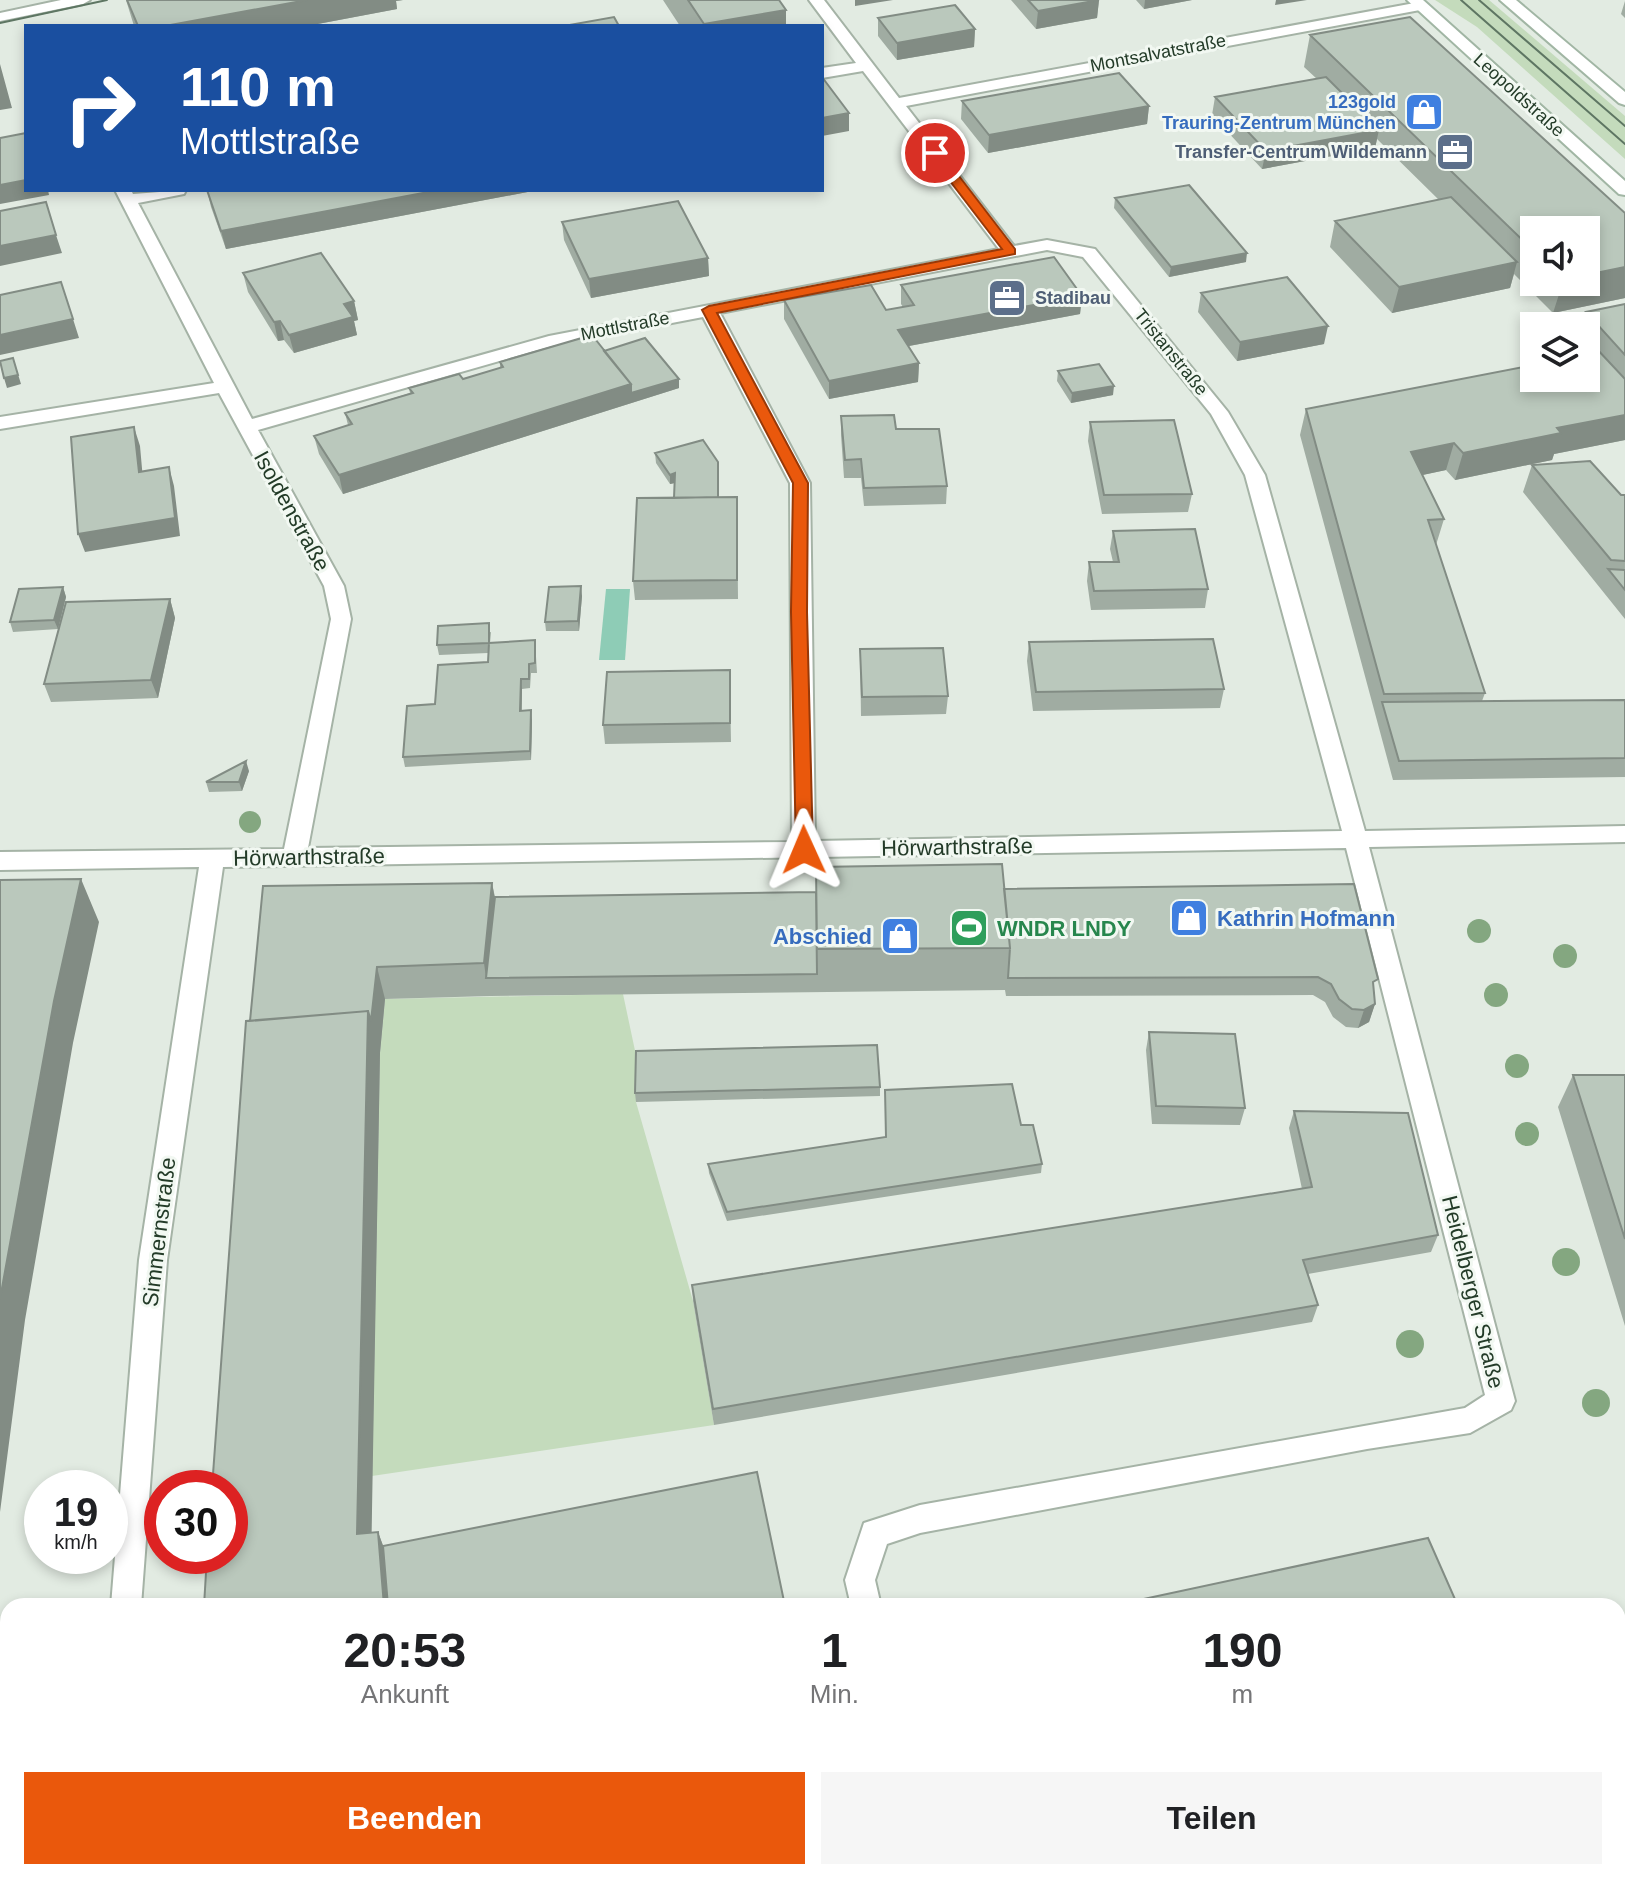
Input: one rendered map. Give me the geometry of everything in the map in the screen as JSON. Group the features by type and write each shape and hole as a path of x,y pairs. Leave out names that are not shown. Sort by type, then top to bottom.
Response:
{"street":[{"path":"0,17 64,7 83,0"},
{"path":"816,0 1010,252"},
{"path":"1507,0 1625,100"},
{"name":"Montsalvatstraße","path":"897,103 1417,3"},
{"name":"Leopoldstraße","path":"1417,3 1625,190"},
{"path":"824,73 865,66"},
{"path":"125,195 157,192"},
{"name":"Isoldenstraße","path":"125,195 246,427 334,586 341,619 294,858"},
{"name":"Tristanstraße","path":"1010,252 1047,245 1089,253 1219,412 1255,475 1356,839"},
{"name":"Mottlstraße","path":"246,427 549,341 1010,252"},
{"path":"709,310 800,483 799,612 804,850"},
{"path":"0,423 225,387"},
{"name":"Hörwarthstraße","path":"0,861 1625,834"},
{"name":"Heidelberger Straße","path":"864,1598 860,1580 875,1533 920,1519 1367,1436 1470,1420 1501,1401 1356,839"},
{"name":"Simmernstraße","path":"127,1598 153,1260 212,859"}],"shaded area":[{"path":"1435,0 1489,0 1625,116 1625,159 1477,27"},
{"path":"606,589 630,589 625,660 599,660"},
{"path":"623,994 637,1060 636,1102 693,1301 714,1425 372,1476 380,1053 385,999"}],"building":[{"path":"127,0 307,0 176,24 137,24"},
{"path":"688,0 779,0 786,10 704,24"},
{"path":"1028,0 1099,0 1038,11"},
{"path":"955,5 975,29 897,43 878,18"},
{"path":"614,17 618,24 575,24"},
{"path":"1410,17 1625,213 1625,267 1600,272 1600,216 1520,216 1520,238 1310,35"},
{"path":"1119,73 1149,106 989,135 962,101"},
{"path":"1326,77 1379,130 1266,151 1215,97"},
{"path":"824,80 849,113 824,118"},
{"path":"24,133 24,180 0,185 0,138"},
{"path":"1189,185 1247,253 1171,267 1115,198"},
{"path":"208,192 428,192 221,231"},
{"path":"1451,197 1517,262 1399,287 1335,221"},
{"path":"678,201 708,258 589,279 562,222"},
{"path":"46,202 56,235 0,246 0,211"},
{"path":"321,253 354,301 344,304 353,317 289,335 280,321 274,322 243,273"},
{"path":"1054,257 1082,296 898,330 919,363 829,381 784,300 871,285 886,310 914,305 901,285"},
{"path":"1287,277 1328,326 1240,342 1201,293"},
{"path":"61,282 73,319 0,335 0,295"},
{"path":"1625,304 1625,355 1600,327 1600,312 1586,312"},
{"path":"592,335 631,384 339,475 314,436 352,424 345,413 413,393 409,388 459,374 463,379 503,367 500,362"},
{"path":"645,338 679,379 631,393 631,384 604,351"},
{"path":"1600,352 1625,379 1625,415 1557,428 1561,433 1463,453 1454,443 1411,452 1444,519 1428,520 1485,693 1384,694 1306,409 1520,368 1520,392 1600,392"},
{"path":"13,358 18,375 4,378 0,361"},
{"path":"1099,364 1114,386 1072,393 1058,371"},
{"path":"894,415 896,429 939,429 947,486 864,488 861,459 845,460 841,416"},
{"path":"1174,420 1192,494 1104,495 1090,422"},
{"path":"134,427 139,472 169,467 175,518 78,534 71,437"},
{"path":"703,440 718,462 718,497 674,498 675,473 670,475 655,453"},
{"path":"1590,461 1621,495 1625,495 1625,561 1611,560 1532,465"},
{"path":"737,497 737,580 633,581 637,498"},
{"path":"1195,529 1208,589 1094,591 1089,562 1119,562 1113,531"},
{"path":"1608,569 1625,570 1625,590"},
{"path":"581,586 578,621 545,622 549,587"},
{"path":"63,587 54,620 10,622 19,589"},
{"path":"170,599 151,680 44,684 66,602"},
{"path":"489,623 489,643 437,645 438,626"},
{"path":"1213,639 1224,689 1036,692 1029,642"},
{"path":"535,640 535,663 529,664 529,679 521,679 520,711 531,710 530,751 403,757 407,706 435,704 438,665 488,662 489,643"},
{"path":"943,648 948,696 862,697 860,649"},
{"path":"730,670 730,723 603,725 607,672"},
{"path":"1625,700 1625,758 1399,761 1382,702"},
{"path":"246,761 239,782 206,782"},
{"path":"1002,864 1010,948 817,949 816,867"},
{"path":"81,879 54,1001 0,1299 0,880"},
{"path":"492,883 484,963 377,967 371,1021 368,1011 250,1021 263,886"},
{"path":"1354,884 1378,979 1373,982 1375,1004 1364,1010 1352,1009 1339,999 1331,984 1318,977 1008,978 1010,948 1004,889"},
{"path":"816,892 817,974 486,978 495,897"},
{"path":"368,1011 357,1534 378,1532 383,1598 204,1598 206,1574 248,1574 248,1470 213,1470 246,1021"},
{"path":"1149,1032 1235,1034 1245,1108 1156,1106"},
{"path":"877,1045 880,1087 635,1093 636,1051"},
{"path":"1573,1075 1625,1075 1625,1239"},
{"path":"1012,1084 1021,1125 1033,1125 1042,1164 727,1212 708,1164 886,1137 885,1090"},
{"path":"1294,1111 1408,1113 1438,1235 1303,1260 1318,1305 713,1409 692,1285 1312,1187"},
{"path":"757,1472 783,1598 387,1598 383,1546"},
{"path":"1428,1538 1454,1598 1148,1598"}],"tram line":[{"path":"0,23 107,0"},
{"path":"1461,0 1625,144"},
{"path":"1479,0 1625,126"}],"place":[{"name":"123gold Trauring-Zentrum München","path":"1424,112"},
{"name":"Transfer-Centrum Wildemann","path":"1455,152"},
{"name":"Stadibau","path":"1007,298"},
{"name":"Kathrin Hofmann","path":"1189,918"},
{"name":"WNDR LNDY","path":"969,928"},
{"name":"Abschied","path":"900,936"}],"route":[{"path":"804,850 799,612 800,483 709,310 1010,252 935,153"}]}
